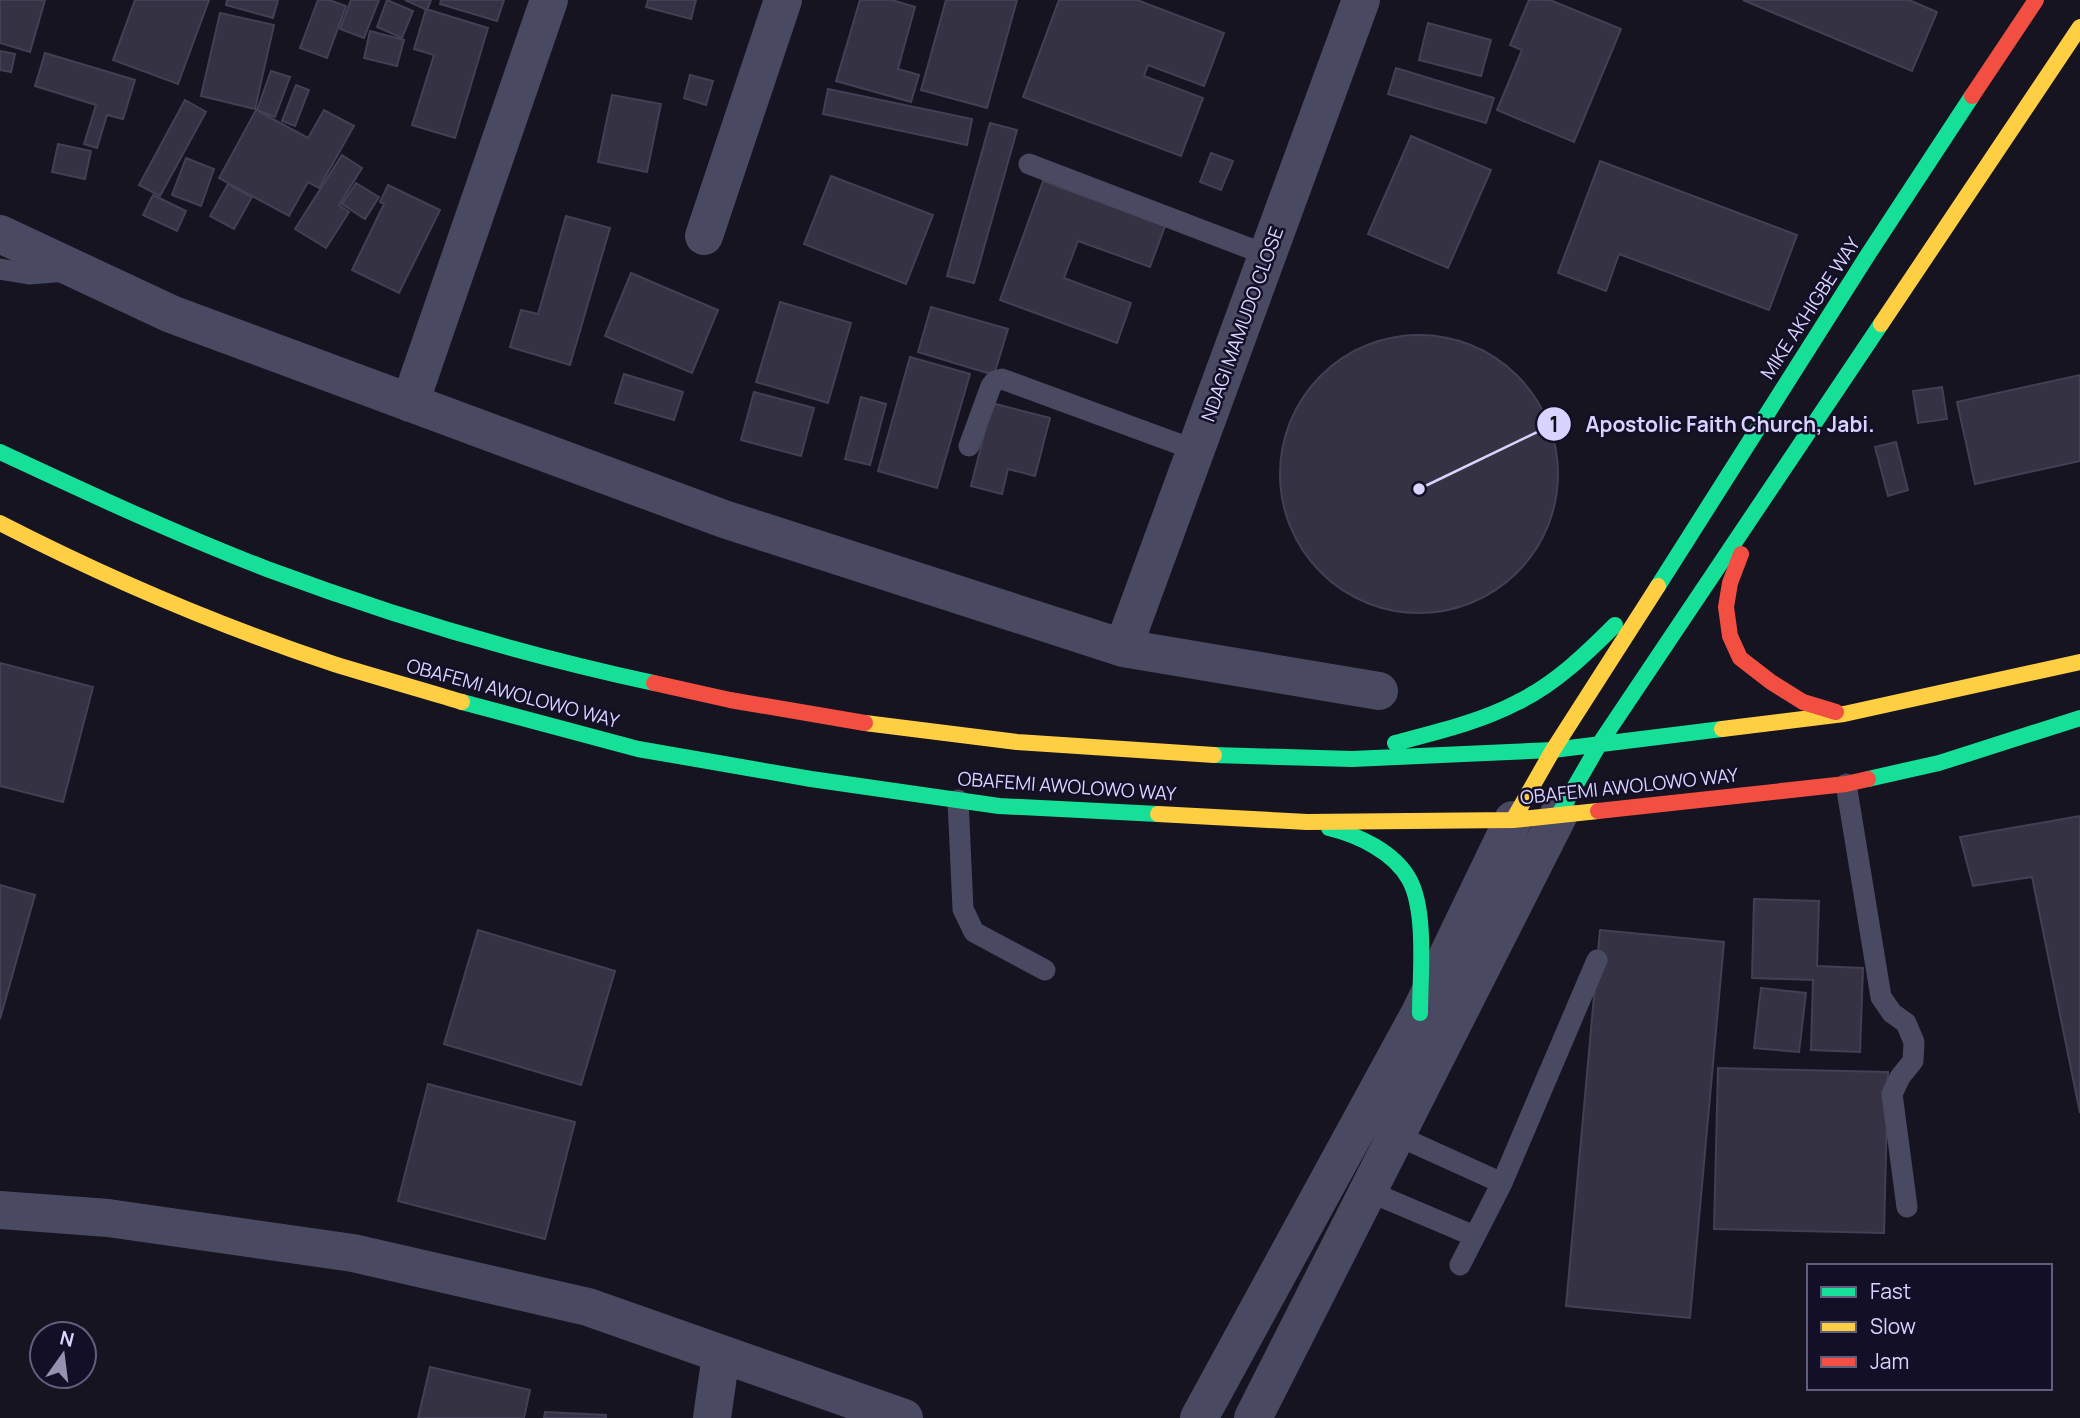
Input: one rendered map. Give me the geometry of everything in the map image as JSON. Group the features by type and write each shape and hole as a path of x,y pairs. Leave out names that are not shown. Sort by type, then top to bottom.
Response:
{"main road":[{"name":"MIKE AKHIGBE WAY","path":"1513,820 1553,750 1869,253 2036,0"},
{"path":"1559,814 1600,743 2080,27"},
{"name":"OBAFEMI AWOLOWO WAY","path":"0,452 126,511 268,569 408,617 561,663 730,700 873,724 1004,740 1176,754 1329,759 1553,750 1844,714 2080,662"},
{"path":"1757,510 1730,583 1726,607 1730,636 1740,658 1771,682 1802,702 1844,714"},
{"name":"OBAFEMI AWOLOWO WAY","path":"0,523 47,547 185,608 332,663 477,707 638,749 811,779 999,806 1307,822 1513,820 1846,784 1939,763 2080,718"},
{"path":"1329,759 1419,737 1486,715 1531,696 1589,652 1665,573"},
{"path":"1307,822 1353,834 1384,852 1409,879 1420,914 1420,1013"}],"street":[{"path":"410,403 549,0"},
{"path":"704,236 783,0"},
{"name":"NDAGI MAMUDO CLOSE","path":"1123,648 1360,0"},
{"path":"0,234 171,314 724,519 1123,648 1379,691"},
{"path":"1253,1418 1559,814"},
{"path":"1199,1418 1420,1013 1513,820"},
{"path":"0,1210 108,1218 353,1253 588,1307 904,1418"},
{"path":"712,1418 721,1354"}],"lane":[{"path":"1029,164 1267,256"},
{"path":"0,270 29,274 77,270"},
{"path":"969,446 991,386 1002,379 1195,450"},
{"path":"1846,784 1881,997 1892,1013 1906,1023 1914,1042 1913,1061 1900,1077 1892,1094 1907,1207"},
{"path":"958,800 963,909 974,932 1045,970"},
{"path":"1460,1265 1502,1183 1597,960"},
{"path":"1396,1135 1502,1183"},
{"path":"1368,1191 1474,1236"}],"building":[{"path":"0,0 45,0 30,52 0,43"},
{"path":"135,0 209,0 178,84 113,60"},
{"path":"227,0 278,0 273,18 226,5"},
{"path":"318,0 329,0 346,6 327,58 300,48"},
{"path":"351,0 379,0 364,38 340,29"},
{"path":"387,0 413,11 402,38 377,27"},
{"path":"405,0 431,0 427,10"},
{"path":"441,0 504,0 497,21 440,4"},
{"path":"648,0 696,0 691,19 646,7"},
{"path":"860,0 892,0 915,7 898,69 919,75 911,102 836,81"},
{"path":"946,0 1017,0 987,108 921,90"},
{"path":"1059,0 1137,0 1224,33 1204,86 1148,65 1144,76 1203,98 1181,156 1023,97"},
{"path":"1529,0 1550,0 1621,29 1574,142 1497,110 1522,50 1510,45"},
{"path":"1743,0 1909,0 1937,12 1912,71"},
{"path":"426,9 488,28 455,138 412,125 434,55 414,49"},
{"path":"220,13 274,25 255,109 201,96"},
{"path":"1428,23 1491,40 1481,76 1419,60"},
{"path":"370,31 404,40 397,66 364,58"},
{"path":"0,51 15,54 11,72 0,70"},
{"path":"45,53 135,80 123,119 107,115 97,148 84,144 96,105 35,86"},
{"path":"1396,68 1494,98 1486,123 1388,94"},
{"path":"271,71 290,77 275,117 257,110"},
{"path":"690,75 713,81 706,105 684,98"},
{"path":"296,85 309,90 295,126 282,121"},
{"path":"828,89 972,119 967,145 823,114"},
{"path":"612,95 661,104 647,172 598,162"},
{"path":"185,100 206,112 160,196 139,185"},
{"path":"256,110 308,138 324,110 354,126 319,188 308,182 289,216 219,178"},
{"path":"990,123 1017,130 974,283 947,276"},
{"path":"1411,136 1491,170 1448,268 1368,234"},
{"path":"58,144 91,151 85,179 52,172"},
{"path":"1211,153 1233,161 1221,190 1200,182"},
{"path":"342,155 362,168 339,205 349,212 326,248 295,229"},
{"path":"186,158 214,169 201,206 172,195"},
{"path":"1600,161 1797,235 1769,310 1619,254 1606,291 1558,273"},
{"path":"831,176 933,215 906,284 804,244"},
{"path":"1043,181 1165,226 1150,267 1078,241 1064,278 1131,303 1117,343 1000,300"},
{"path":"356,183 379,197 365,219 342,204"},
{"path":"228,184 252,197 234,229 210,216"},
{"path":"388,185 440,210 399,293 352,270 384,204 380,202"},
{"path":"153,195 186,211 177,231 143,215"},
{"path":"566,216 610,228 570,365 510,347 521,310 538,314"},
{"path":"631,273 718,310 692,373 605,336"},
{"path":"780,302 851,323 828,403 756,382"},
{"path":"931,307 1008,329 994,375 918,352"},
{"path":"1419,335 1446,338 1472,346 1496,359 1517,376 1534,397 1547,421 1555,447 1558,474 1555,501 1547,527 1534,551 1517,572 1496,589 1472,602 1446,610 1419,613 1392,610 1366,602 1342,589 1321,572 1304,551 1291,527 1283,501 1280,474 1283,447 1291,421 1304,397 1321,376 1342,359 1366,346 1392,338"},
{"path":"910,357 970,374 937,488 878,471"},
{"path":"624,374 683,392 674,420 615,403"},
{"path":"2080,375 2080,461 1975,484 1957,402"},
{"path":"1942,387 1947,419 1918,423 1913,391"},
{"path":"754,392 814,408 801,456 741,440"},
{"path":"861,397 886,404 870,465 845,459"},
{"path":"992,403 1050,418 1035,476 1008,469 1002,494 971,486"},
{"path":"1896,442 1908,490 1888,496 1875,447"},
{"path":"0,663 93,687 63,802 0,786"},
{"path":"2080,816 2080,1113 2032,877 1973,886 1960,837"},
{"path":"0,885 35,895 0,1019"},
{"path":"1754,899 1819,901 1817,966 1863,968 1860,1052 1811,1050 1813,980 1752,978"},
{"path":"478,930 615,971 581,1085 444,1044"},
{"path":"1600,930 1724,942 1690,1318 1566,1306"},
{"path":"1761,988 1806,993 1799,1052 1754,1048"},
{"path":"1718,1068 1888,1072 1884,1233 1714,1229"},
{"path":"428,1084 575,1122 545,1239 398,1201"},
{"path":"430,1367 530,1390 524,1418 418,1418"},
{"path":"545,1412 606,1415 606,1418 544,1418"}],"traffic: fast":[{"path":"1658,586 1972,96"},
{"path":"1559,814 1600,743 1881,324"},
{"path":"0,452 233,556 314,586 507,647 654,683"},
{"path":"1395,743 1473,721 1532,695 1570,668 1615,625"},
{"path":"462,702 638,749 811,779 999,806 1158,814"},
{"path":"1868,779 1939,763 2080,718"},
{"path":"1214,755 1352,759 1553,750 1722,729"},
{"path":"1329,828 1352,835 1385,853 1409,879 1415,892 1420,926 1420,1013"}],"traffic: slow":[{"path":"1881,324 2080,27"},
{"path":"0,523 123,582 249,634 334,664 462,702"},
{"path":"1513,820 1553,750 1658,586"},
{"path":"1722,729 1844,714 2080,662"},
{"path":"865,723 1017,742 1214,755"},
{"path":"1158,814 1307,822 1513,820 1598,811"}],"traffic: jam":[{"path":"1972,96 2036,0"},
{"path":"1741,554 1730,583 1726,607 1730,636 1740,658 1803,702 1836,712"},
{"path":"654,683 730,700 865,723"},
{"path":"1598,811 1846,784 1868,779"}],"place":[{"name":"Apostolic Faith Church, Jabi.","path":"1419,489"}]}
